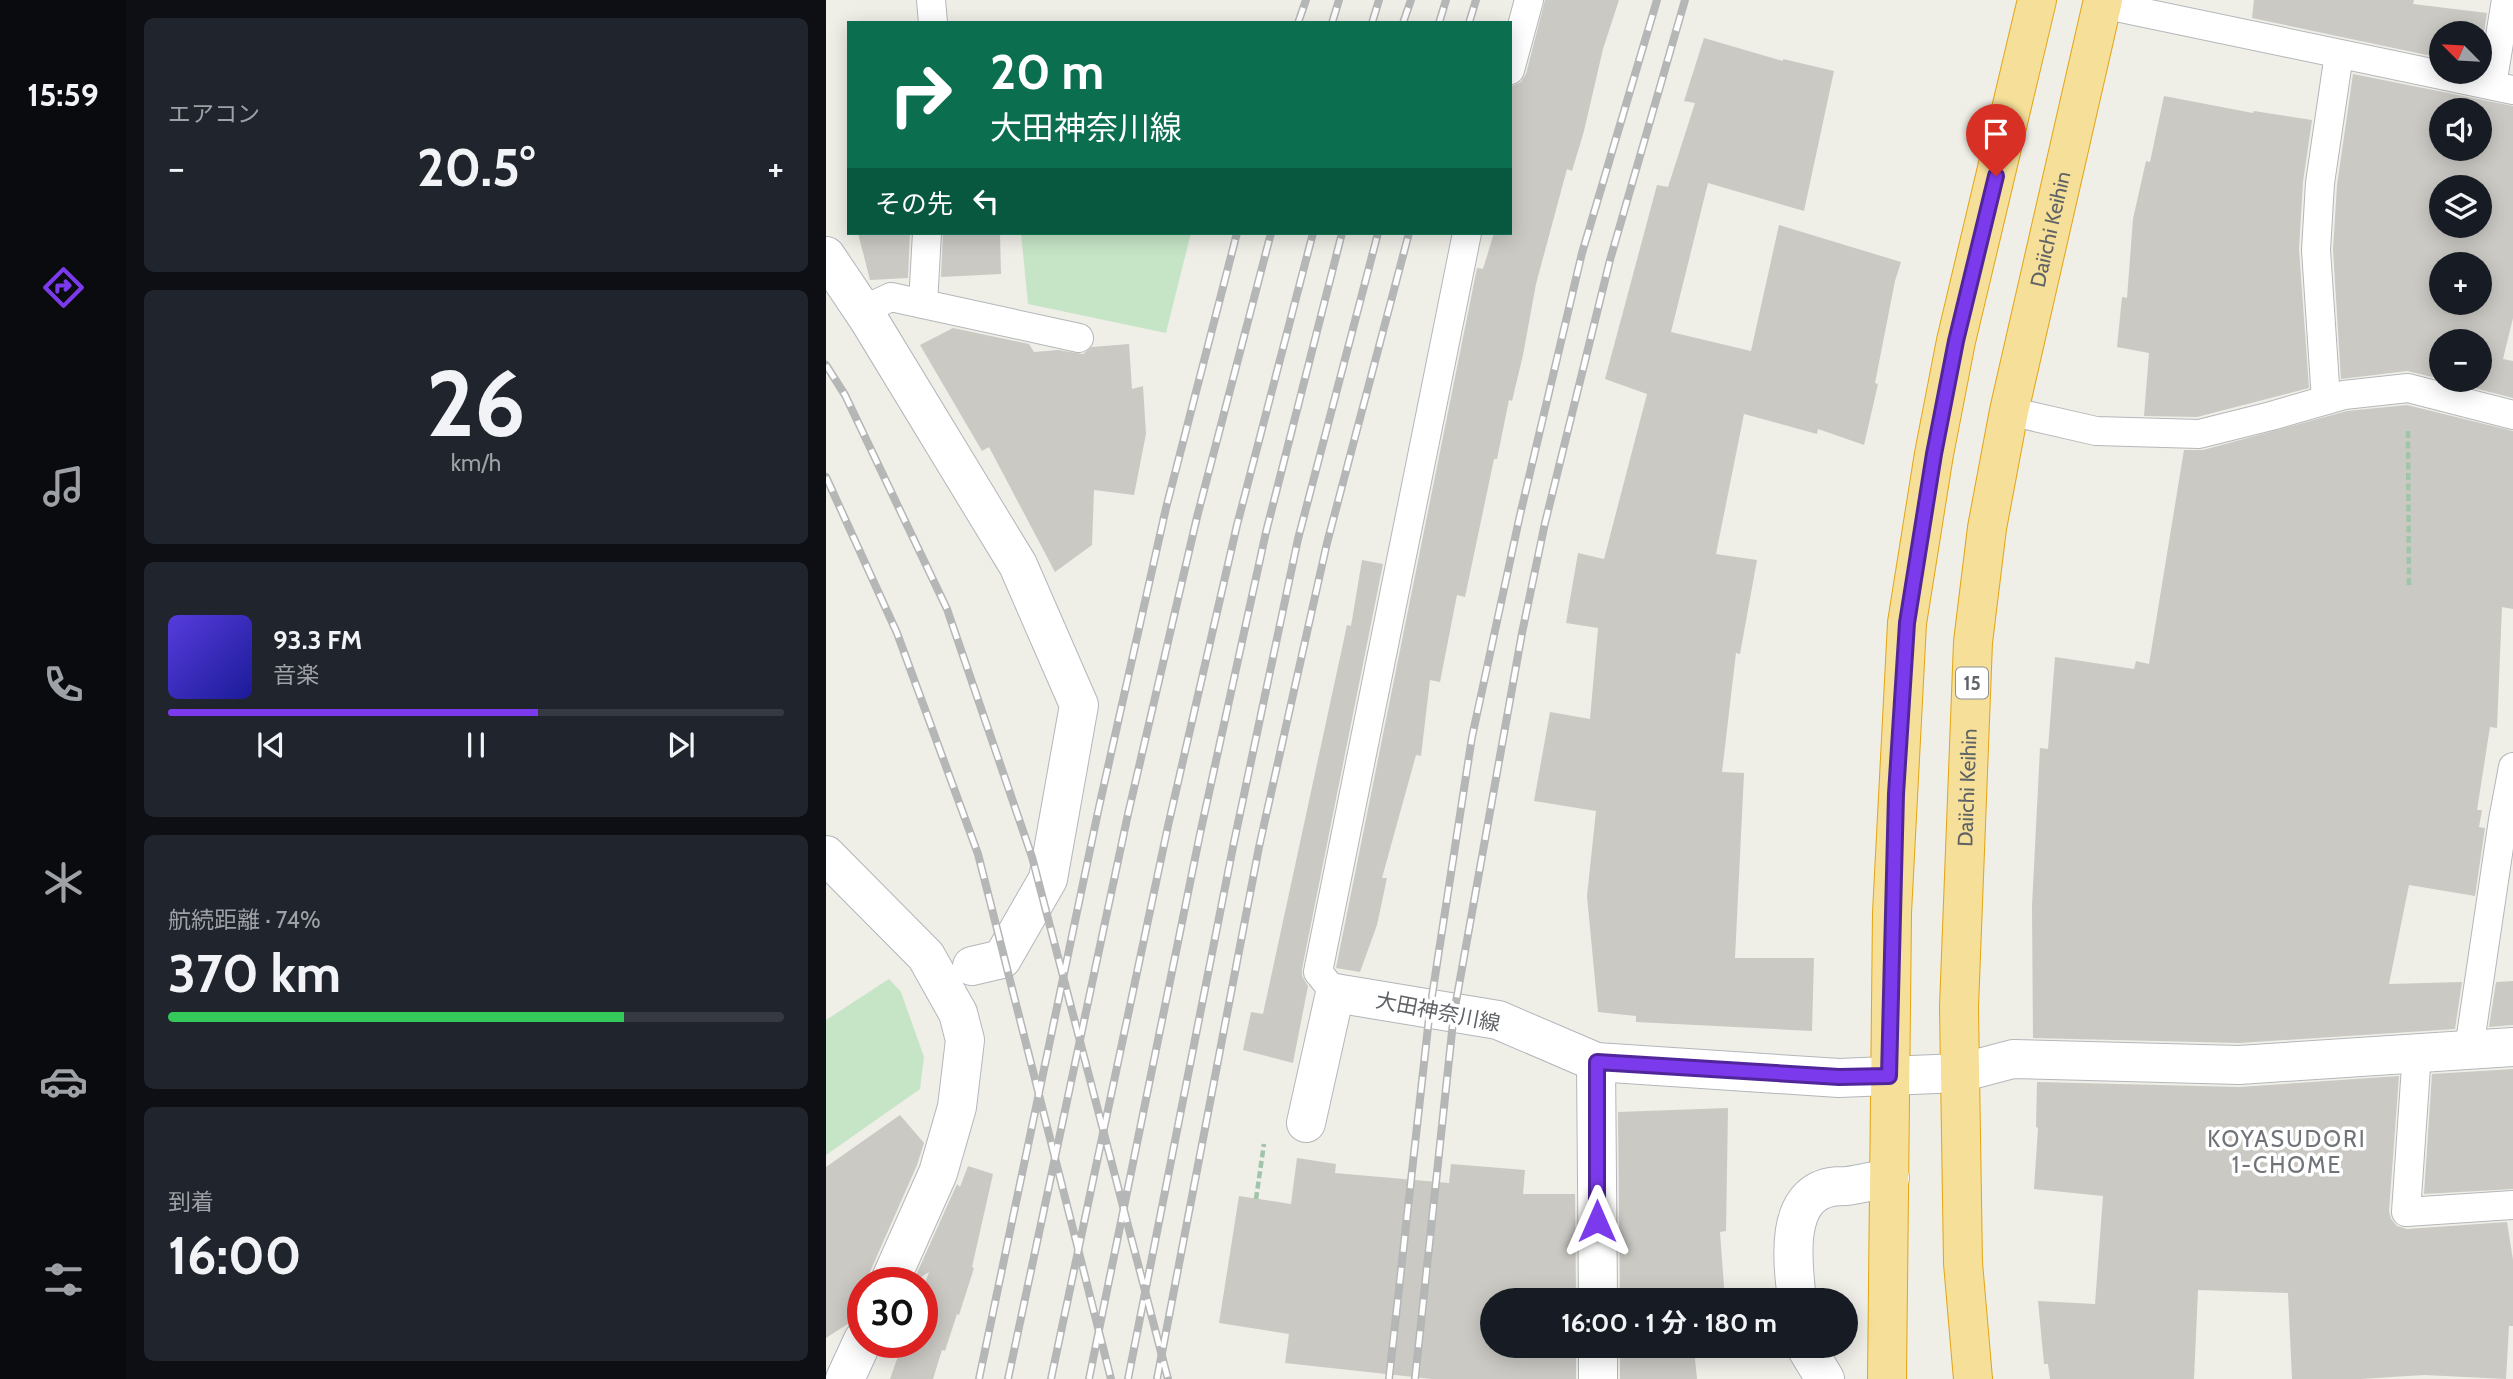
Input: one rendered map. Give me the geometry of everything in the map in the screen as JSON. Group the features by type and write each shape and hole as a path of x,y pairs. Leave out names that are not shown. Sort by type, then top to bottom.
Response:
{"highway":[{"path":"1887,1379 1889,1076 1896,794 1907,623 1956,341 2037,0"},
{"name":"Daiichi Keihin","path":"1973,1379 1963,1263 1959,1007 1973,642 1986,528 2009,411 2103,2"}],"street":[{"path":"826,256 863,310 1018,565 1079,705 1048,879 1002,959 972,966"},
{"path":"826,855 926,956 958,1013 965,1040 957,1107 938,1173 895,1267"},
{"name":"大田神奈川線","path":"1335,993 1498,1020 1597,1062 1839,1077 1960,1073 2014,1059 2239,1065 2513,1047"},
{"path":"1306,1122 1335,993"},
{"path":"1597,1062 1598,1288"},
{"path":"1795,1288 1793,1270 1795,1229 1800,1211 1808,1197 1829,1187 1890,1178"},
{"path":"845,1379 854,1358"},
{"path":"1598,1358 1598,1379"},
{"path":"1812,1358 1825,1379"}],"lane":[{"path":"931,0 933,21"},
{"path":"1512,63 1529,0"},
{"path":"2103,2 2503,88 2506,0"},
{"path":"2326,400 2316,250 2320,183 2339,54"},
{"path":"923,304 926,235"},
{"path":"1335,993 1318,972 1467,235"},
{"path":"863,310 891,297 1079,338"},
{"path":"2009,411 2096,431 2199,434 2344,394 2408,388 2513,415"},
{"path":"2469,1048 2513,767"},
{"path":"2417,1052 2406,1212 2513,1205"}],"path":[{"path":"2408,388 2409,588"},
{"path":"1256,1199 1265,1137"}],"green space":[{"path":"1021,235 1190,235 1166,333 1028,304"},
{"path":"889,979 901,992 924,1057 920,1089 826,1155 826,1020"}],"building":[{"path":"1545,0 1619,0 1603,49 1584,131 1572,171 1567,169 1536,284 1523,355 1512,401 1509,400 1497,459 1494,459 1465,597 1457,595 1440,682 1430,680 1421,756 1416,755 1382,878 1387,878 1377,925 1360,972 1336,968 1477,268 1483,269 1493,235 1512,235 1512,86 1521,82 1526,74"},
{"path":"2254,0 2414,0 2413,4 2487,13 2486,21 2429,21 2429,55 2252,18"},
{"path":"1704,38 1783,61 1834,71 1804,211 1708,183 1671,332 1751,351 1779,225 1901,262 1895,281 1875,383 1878,384 1864,445 1818,429 1817,434 1744,414 1716,554 1757,560 1740,654 1736,653 1722,772 1744,773 1735,958 1814,958 1812,1031 1636,1022 1636,1016 1598,1012 1587,896 1596,811 1534,801 1550,712 1590,719 1598,628 1566,623 1578,553 1604,559 1647,394 1605,379 1657,185 1668,187 1695,103 1684,101"},
{"path":"2353,74 2473,98 2429,98 2429,161 2492,161 2492,102 2513,106 2513,318 2503,359 2513,361 2513,398 2490,392 2492,392 2492,329 2429,329 2429,376 2407,371 2341,379 2333,250 2337,185"},
{"path":"2164,96 2253,113 2254,111 2312,120 2303,182 2299,249 2309,388 2197,417 2144,416 2149,353 2117,347 2122,297 2127,298 2133,219 2146,161 2150,162"},
{"path":"859,235 910,235 908,278 870,280"},
{"path":"943,235 1000,235 1001,274 941,277"},
{"path":"953,328 1029,344 1034,352 1058,350 1083,354 1092,347 1129,344 1132,389 1143,386 1146,434 1134,495 1094,490 1092,545 1055,572 989,447 982,451 920,345"},
{"path":"2407,405 2513,431 2513,609 2502,607 2497,728 2490,727 2477,810 2482,810 2479,827 2485,828 2475,896 2409,885 2389,984 2462,982 2455,1029 2239,1043 2033,1038 2032,906 2040,748 2048,749 2055,657 2134,669 2136,661 2149,664 2184,450 2203,450 2347,411"},
{"path":"1362,560 1383,564 1302,969 1302,976 1308,986 1293,1063 1243,1050 1251,1012 1263,1014 1347,625 1351,626"},
{"path":"2513,981 2513,1025 2489,1027 2496,982"},
{"path":"2513,1069 2513,1189 2424,1194 2432,1074"},
{"path":"2399,1076 2389,1211 2391,1219 2397,1226 2407,1229 2507,1222 2513,1260 2513,1326 2509,1326 2506,1379 2424,1375 2292,1379 2288,1293 2198,1290 2194,1379 2050,1379 2048,1364 2044,1364 2038,1301 2095,1304 2103,1196 2034,1189 2038,1128 2037,1082 2239,1087"},
{"path":"1728,1108 1726,1231 1720,1232 1724,1288 1620,1288 1618,1112"},
{"path":"900,1115 924,1143 872,1267 847,1267 847,1324 826,1338 826,1167"},
{"path":"1297,1158 1336,1164 1335,1173 1449,1183 1451,1164 1525,1170 1523,1194 1575,1194 1576,1288 1480,1288 1480,1358 1576,1358 1576,1379 1432,1379 1285,1363 1289,1334 1219,1323 1239,1196 1291,1204"},
{"path":"968,1166 993,1174 972,1267 974,1268 959,1315 957,1314 945,1351 942,1350 933,1379 890,1379 897,1358 938,1358 938,1267 920,1267 957,1184 960,1187"},
{"path":"1620,1358 1695,1358 1697,1379 1620,1379"}],"railway":[{"path":"1299,21 1306,0"},
{"path":"1333,21 1339,0"},
{"path":"1373,21 1379,0"},
{"path":"1404,21 1411,0"},
{"path":"1440,21 1446,0"},
{"path":"1470,21 1476,0"},
{"path":"1389,1379 1430,1009 1472,737 1520,515 1582,253 1657,0"},
{"path":"1415,1379 1454,1013 1522,633 1545,523 1610,260 1685,0"},
{"path":"979,1379 1099,807 1166,508 1236,235"},
{"path":"1008,1379 1128,814 1197,517 1270,235"},
{"path":"1051,1379 1168,826 1237,525 1312,235"},
{"path":"1089,1379 1200,834 1266,532 1341,235"},
{"path":"1128,1379 1234,842 1298,539 1377,235"},
{"path":"1157,1379 1259,847 1327,543 1408,235"},
{"path":"826,365 845,395 947,609 1032,857 1168,1379"},
{"path":"826,477 897,633 978,854 1111,1379"}],"district":[{"name":"KOYASUDORI 1-CHOME","path":"2287,1152"}],"route":[{"path":"1597,1221 1597,1062 1839,1077 1889,1076 1896,794 1907,623 1934,454 1956,341 1996,176"}]}
